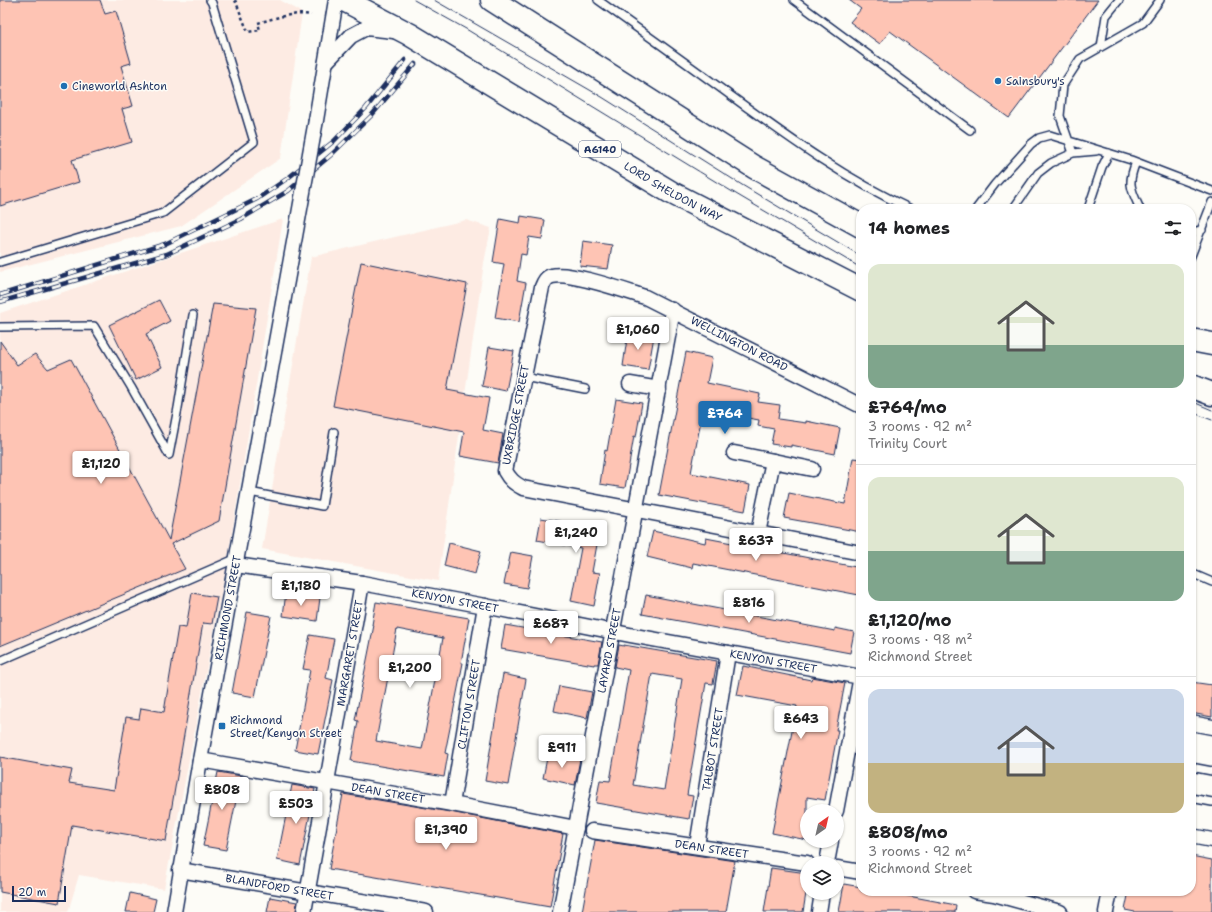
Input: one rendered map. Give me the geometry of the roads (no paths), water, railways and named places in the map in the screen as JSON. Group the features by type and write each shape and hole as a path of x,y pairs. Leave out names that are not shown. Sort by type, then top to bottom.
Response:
{"highway":[{"name":"LORD SHELDON WAY","path":"344,0 409,34 672,193 856,287"},
{"path":"492,0 754,167 856,223"},
{"path":"1196,341 1212,344"},
{"path":"1196,377 1212,380"},
{"path":"1196,388 1212,394"}],"street":[{"path":"326,62 336,0"},
{"path":"326,62 351,36 366,28 387,29 409,34"},
{"name":"RICHMOND STREET","path":"174,912 180,870 326,62"},
{"name":"UXBRIDGE STREET","path":"615,287 562,275 550,276 544,280 505,471 514,484 523,488 856,552"},
{"name":"WELLINGTON ROAD","path":"615,287 645,297 673,310 856,403"},
{"name":"LAYARD STREET","path":"560,912 673,310"},
{"path":"630,384 659,389"},
{"path":"734,453 812,469"},
{"path":"758,533 774,461"},
{"name":"KENYON STREET","path":"236,561 362,583 856,676"},
{"name":"MARGARET STREET","path":"304,912 362,583"},
{"name":"CLIFTON STREET","path":"452,804 485,606"},
{"name":"TALBOT STREET","path":"697,846 728,653"},
{"path":"837,804 856,704"},
{"path":"1196,724 1212,727"},
{"name":"DEAN STREET","path":"200,760 452,804 576,828"},
{"name":"DEAN STREET","path":"592,831 800,862"},
{"path":"1196,837 1212,840"},
{"path":"844,869 856,871"},
{"name":"BLANDFORD STREET","path":"180,870 426,912"},
{"path":"1001,896 1060,912"},
{"path":"1106,912 1109,896"},
{"path":"819,912 821,900"}],"lane":[{"path":"0,262 163,213 254,142 210,0"},
{"path":"598,0 777,129 847,176 900,204"},
{"path":"794,0 970,130"},
{"path":"1101,47 1106,16 1119,0"},
{"path":"1073,152 1060,116 1063,85 1080,59 1143,23 1160,0"},
{"path":"980,204 995,184 1031,144 1039,138 1050,135 1136,162 1212,191"},
{"path":"1016,204 1038,173 1050,163 1073,152 1100,150"},
{"path":"1090,204 1102,167 1109,153"},
{"path":"1136,162 1130,176 1131,189 1138,204"},
{"path":"1196,244 1212,202"},
{"path":"1196,231 1202,230"},
{"path":"0,327 94,326 131,387 169,455 193,315"},
{"path":"524,377 584,389"},
{"path":"249,492 322,506 334,432"},
{"path":"0,661 236,561"},
{"path":"1196,575 1212,582"},
{"path":"1196,768 1212,771"},
{"path":"1196,799 1212,802"}],"tram line":[{"path":"414,0 466,29 736,194 856,265"},
{"path":"434,0 602,97 742,185 856,253"},
{"path":"1196,403 1212,410"},
{"path":"1196,414 1212,420"}],"railway":[{"path":"0,295 165,244 257,199 288,178 334,141 366,108 405,60"},
{"path":"0,302 167,254 241,219 288,191 331,155 371,116 415,64"}],"place":[{"name":"Sainsbury's","path":"998,81"},
{"name":"Cineworld Ashton","path":"64,86"},
{"name":"Richmond Street/Kenyon Street","path":"222,726"}]}
